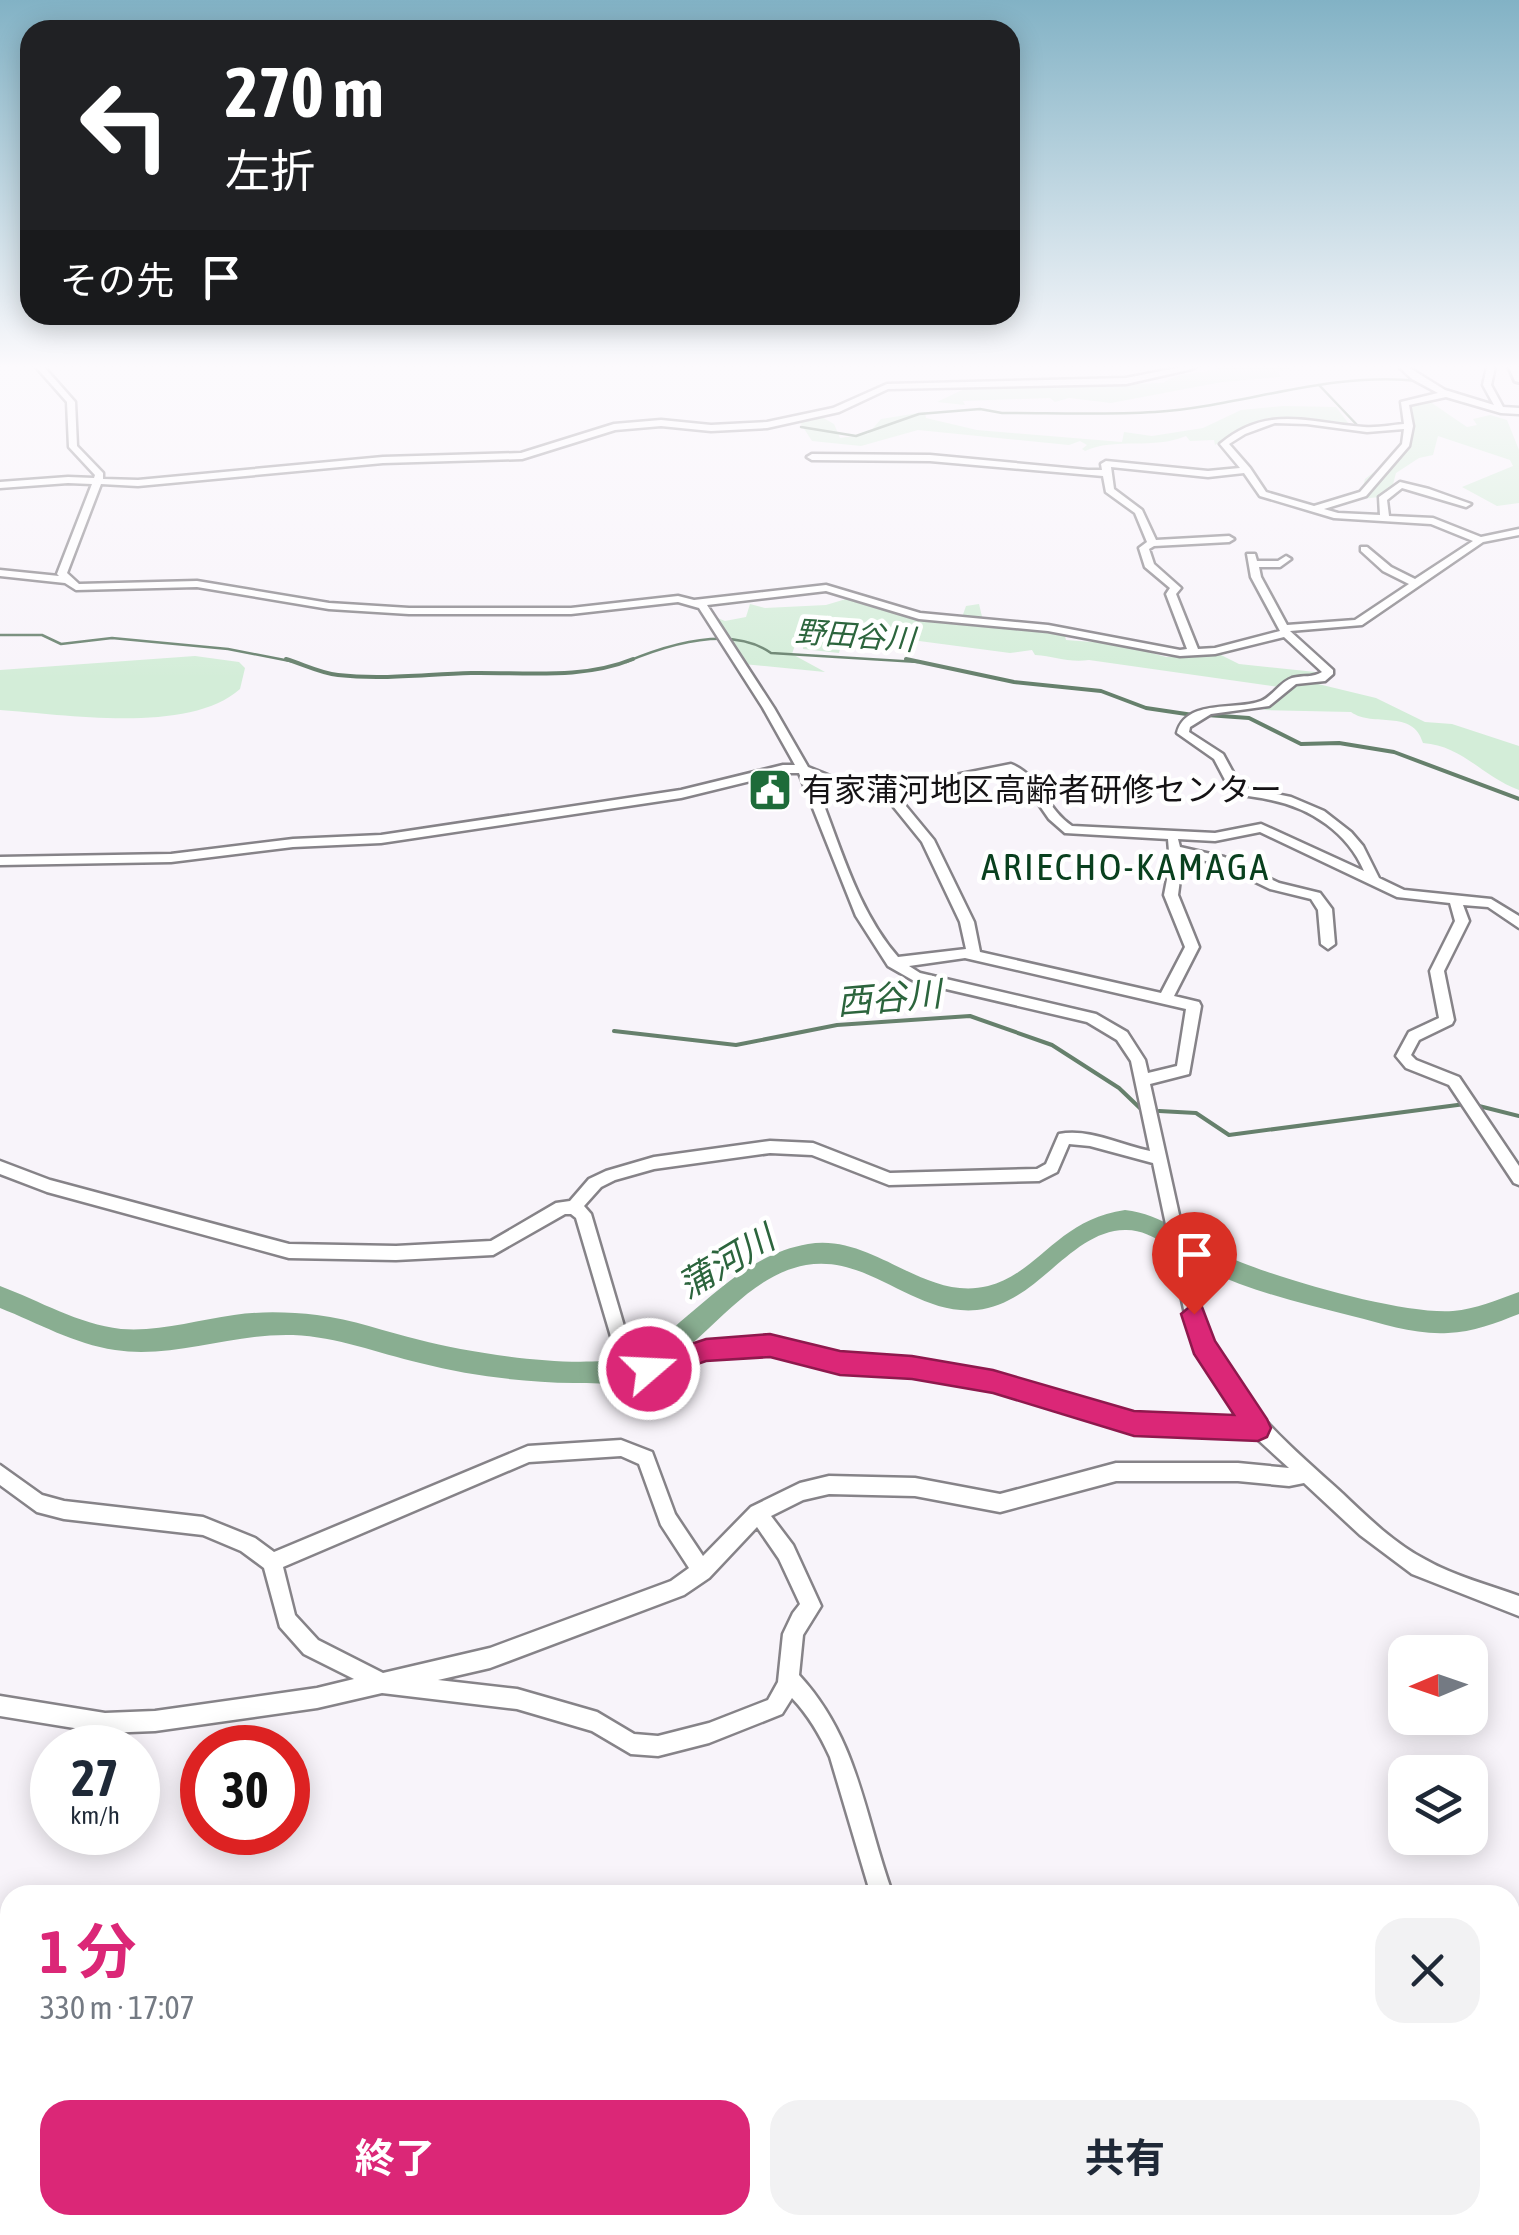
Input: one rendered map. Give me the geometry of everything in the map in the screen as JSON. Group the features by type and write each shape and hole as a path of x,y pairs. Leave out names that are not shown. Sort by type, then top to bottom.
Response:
{"street":[{"path":"64,580 63,566 100,481 98,471"},
{"path":"0,486 138,482 229,471"},
{"path":"1087,471 1107,473 1108,490 1139,512 1152,543"},
{"path":"1180,471 1234,471"},
{"path":"1248,471 1262,494 1337,516 1433,522 1480,540"},
{"path":"1318,508 1363,494 1383,471"},
{"path":"1385,518 1382,499 1400,484 1424,486 1452,502 1466,504"},
{"path":"0,573 64,580 76,587 97,589 219,586 270,598 390,611 572,611 672,599 700,606 826,588 919,616 1048,628 1194,652 1286,630 1358,622 1480,540 1519,532"},
{"path":"1194,652 1170,594 1176,588 1143,556 1144,548 1152,543 1229,539"},
{"path":"1364,549 1388,570 1417,584"},
{"path":"1286,558 1280,564 1252,560 1286,630 1326,666 1328,674 1293,681 1257,706 1199,716 1184,725 1186,738 1223,762 1232,787 1287,800 1338,825 1359,844 1374,881"},
{"path":"700,606 802,768 873,936 892,963 916,977 1091,1018 1122,1036 1138,1060 1180,1259 1203,1346 1258,1428 1367,1528 1419,1568 1519,1606"},
{"path":"0,861 170,858 216,850 380,839 680,794 764,772 802,768 849,790 887,792 1010,768 1024,775 1056,822 1070,830 1173,843 1275,886 1315,896 1326,909 1328,944"},
{"path":"887,792 928,840 967,922 974,954"},
{"path":"1173,843 1261,828 1402,894 1456,903 1491,903 1519,923"},
{"path":"1165,1000 1192,948 1170,895 1173,843"},
{"path":"1456,903 1462,921 1453,933 1451,952 1436,971 1447,1020 1414,1036 1403,1056 1411,1064 1446,1075 1519,1179"},
{"path":"892,963 953,952 974,954 1194,1006 1188,1062 1178,1075 1142,1080"},
{"path":"574,1207 595,1183 611,1174 654,1163 770,1147 813,1149 889,1179 1039,1175 1052,1168 1064,1138 1087,1137 1138,1156 1161,1158"},
{"path":"0,1167 47,1186 309,1253 493,1248 562,1208 574,1207 583,1214 620,1342 631,1362 649,1369 706,1350 770,1346 840,1363 912,1368 993,1382 1134,1423 1258,1428"},
{"path":"272,1562 528,1454 621,1448 646,1458 668,1519 702,1571"},
{"path":"0,1706 105,1722 155,1721 385,1684 490,1658 678,1588 702,1571 758,1514 800,1492 829,1485 916,1487 1000,1503 1116,1472 1238,1472 1289,1477 1307,1474"},
{"path":"0,1474 37,1502 64,1510 203,1526 248,1544 272,1562 287,1620 299,1633 312,1646 385,1684 516,1698 597,1722 631,1744 658,1746 709,1733 774,1708 791,1682 789,1638 796,1622 811,1606 786,1552 758,1514"},
{"path":"791,1682 808,1696 840,1756 879,1885"}],"green space":[{"path":"1375,471 1399,471 1390,496 1360,499 1365,479"},
{"path":"1500,471 1519,471 1519,503 1497,506 1462,487"},
{"path":"856,596 885,609 960,623 966,606 979,604 984,625 1064,632 1066,640 1119,644 1166,657 1219,654 1239,664 1325,673 1314,683 1376,698 1425,722 1452,724 1519,746 1519,790 1450,750 1423,743 1418,732 1402,722 1370,719 1351,712 1264,710 1289,692 1279,687 1068,660 1035,655 1032,650 1010,653 904,639 842,642 839,653 803,649 804,635 798,636 792,654 825,672 743,664 715,617 725,621 746,617 750,604 765,608 826,605"},
{"path":"195,656 239,662 245,668 240,689 218,703 158,717 90,717 0,710 0,670"}],"building":[{"name":"有家蒲河地区高齢者研修センター","path":"779,778 784,790 777,791 782,802 767,805 754,784"}],"waterway":[{"name":"野田谷川","path":"0,635 42,635 61,644 112,638 228,649 295,662"},
{"name":"野田谷川","path":"626,662 680,644 719,639 738,640 771,653 918,662"},
{"name":"野田谷川","path":"286,659 295,662"},
{"name":"野田谷川","path":"295,662 331,674 371,677 573,672 633,659"},
{"name":"野田谷川","path":"906,659 1014,682 1101,691 1146,708 1193,715"},
{"name":"野田谷川","path":"1207,715 1249,718 1301,744 1339,743 1394,752 1519,799"},
{"name":"西谷川","path":"614,1031 736,1045 837,1025 970,1016 1052,1045 1119,1088 1143,1111"},
{"name":"西谷川","path":"1159,1111 1196,1113 1229,1135 1465,1104"},
{"name":"西谷川","path":"1475,1105 1519,1116"},
{"name":"蒲河川","path":"0,1297 76,1329 123,1340 163,1339 250,1324 304,1325 338,1329 482,1364 614,1371 632,1368 655,1356 738,1288 783,1261 833,1253 874,1265 931,1293 977,1299 1017,1285 1085,1232 1104,1223 1125,1220 1147,1224 1206,1258 1257,1280 1413,1320 1471,1319 1519,1303"}],"place":[{"name":"有家蒲河地区高齢者研修センター","path":"770,790"}],"district":[{"name":"ARIECHO-KAMAGA","path":"1126,867"}],"route":[{"path":"649,1369 706,1350 770,1346 840,1363 912,1368 993,1382 1134,1423 1258,1428 1203,1346 1194,1314"}]}
